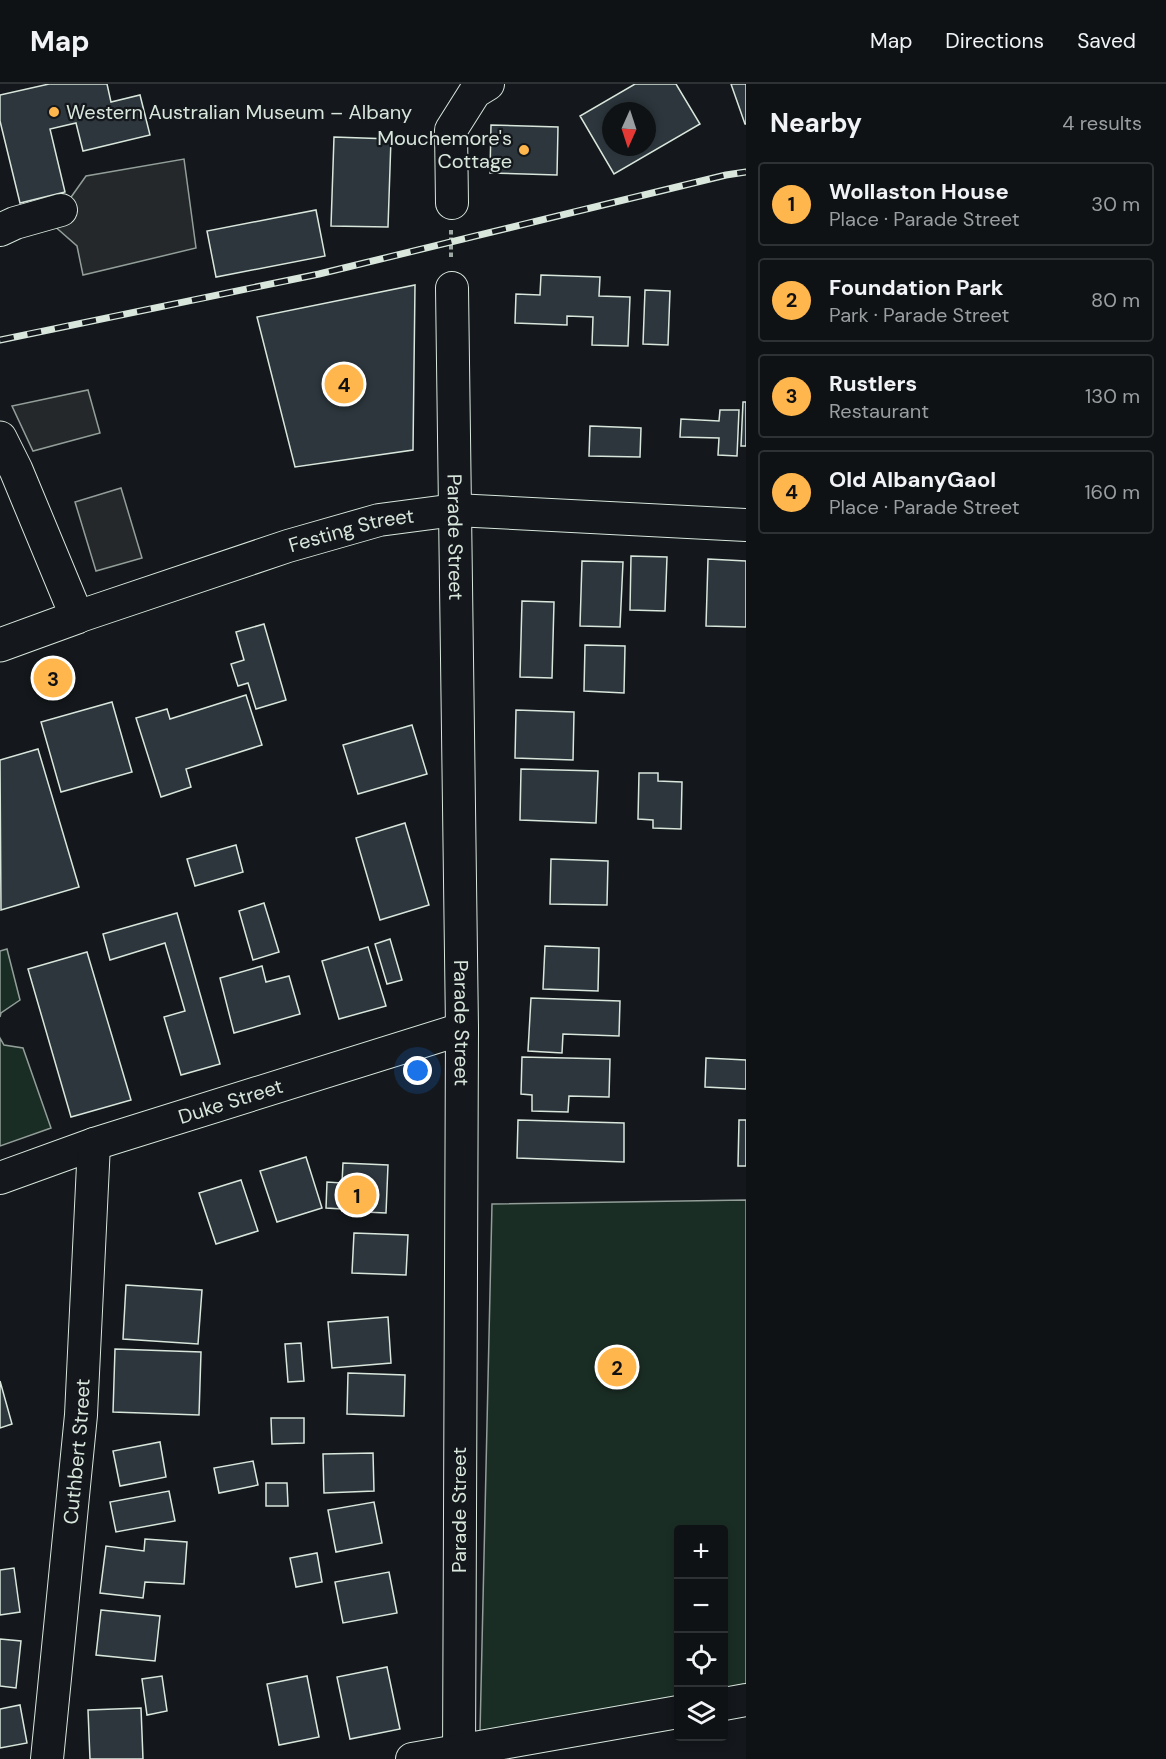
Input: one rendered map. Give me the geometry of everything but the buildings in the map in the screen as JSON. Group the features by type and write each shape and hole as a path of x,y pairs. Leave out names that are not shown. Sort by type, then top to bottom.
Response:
{"main road":[{"path":"0,438 16,470 77,617 0,645"}],"street":[{"path":"452,203 451,130 475,92 488,84"},
{"path":"0,230 15,223 61,210"},
{"name":"Parade Street","path":"452,288 462,1029 459,1755"},
{"name":"Festing Street","path":"77,617 288,546 379,520 455,510 746,525"},
{"name":"Duke Street","path":"0,1178 94,1144 462,1029"},
{"name":"Cuthbert Street","path":"47,1759 81,1415 94,1144"},
{"path":"728,1703 746,1700"},
{"path":"412,1759 459,1755 674,1713"}],"path":[{"path":"452,203 452,288"}],"green space":[{"path":"7,949 20,1000 1,1013 0,1017 0,951"},
{"path":"0,1038 4,1045 23,1048 51,1128 0,1146"},
{"path":"746,1200 746,1685 728,1688 728,1525 674,1525 674,1698 480,1733 492,1204"}],"shaded area":[{"path":"184,159 196,248 83,275 77,246 52,224 86,176"},
{"path":"88,390 100,433 33,451 12,406"},
{"path":"121,488 142,558 96,571 75,502"}],"railway":[{"path":"0,340 319,274 746,172"}],"place":[{"name":"Western Australian Museum – Albany","path":"54,112"},
{"name":"Mouchemore's Cottage","path":"524,150"},
{"name":"Old AlbanyGaol","path":"344,384"},
{"name":"Rustlers","path":"53,678"},
{"name":"Wollaston House","path":"357,1195"},
{"name":"Foundation Park","path":"617,1367"}]}
